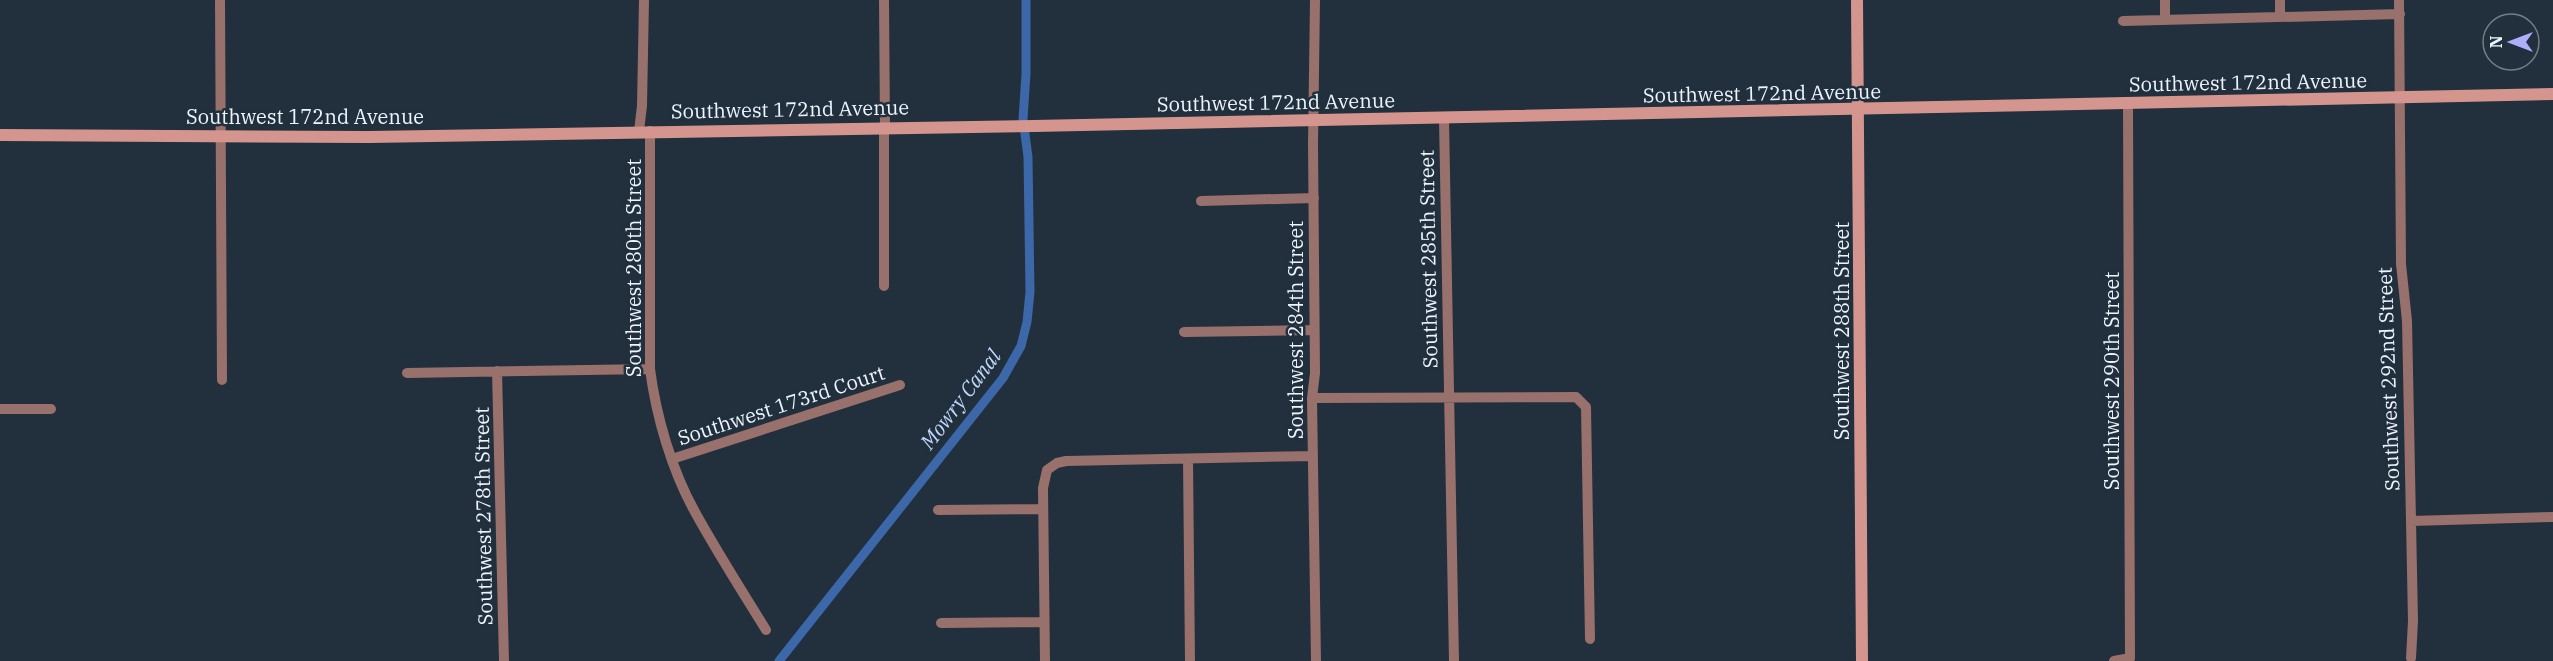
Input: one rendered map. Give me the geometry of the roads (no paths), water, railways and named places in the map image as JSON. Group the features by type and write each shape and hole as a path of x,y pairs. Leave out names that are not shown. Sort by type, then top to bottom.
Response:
{"street":[{"path":"220,0 222,380"},
{"name":"Southwest 280th Street","path":"644,0 642,106 650,369 654,402 672,459 693,511 766,630"},
{"path":"884,0 884,286"},
{"name":"Southwest 284th Street","path":"1315,0 1312,398 1316,661"},
{"name":"Southwest 288th Street","path":"1857,0 1862,661"},
{"path":"2165,0 2165,20"},
{"path":"2280,0 2280,17"},
{"name":"Southwest 292nd Street","path":"2399,0 2401,264 2407,321 2413,621 2411,658"},
{"path":"2123,21 2400,14"},
{"name":"Southwest 172nd Avenue","path":"0,135 369,137 1014,127 1859,111 2553,94"},
{"name":"Southwest 290th Street","path":"2114,661 2130,658 2128,105"},
{"name":"Southwest 285th Street","path":"1444,119 1454,661"},
{"path":"1201,201 1314,198"},
{"path":"1184,332 1314,330"},
{"path":"406,373 650,369"},
{"name":"Southwest 278th Street","path":"497,370 504,661"},
{"name":"Southwest 173rd Court","path":"672,459 900,385"},
{"path":"1312,398 1576,397 1586,407 1590,639"},
{"path":"0,409 51,409"},
{"path":"1045,661 1043,488 1047,470 1057,462 1313,456"},
{"path":"1188,459 1190,661"},
{"path":"938,510 1042,509"},
{"path":"2411,521 2553,517"},
{"path":"941,623 1044,622"}],"waterway":[{"name":"Mowry Canal","path":"779,661 1003,378 1021,346 1027,322 1030,292 1028,157 1023,119 1026,74 1026,0"}]}
